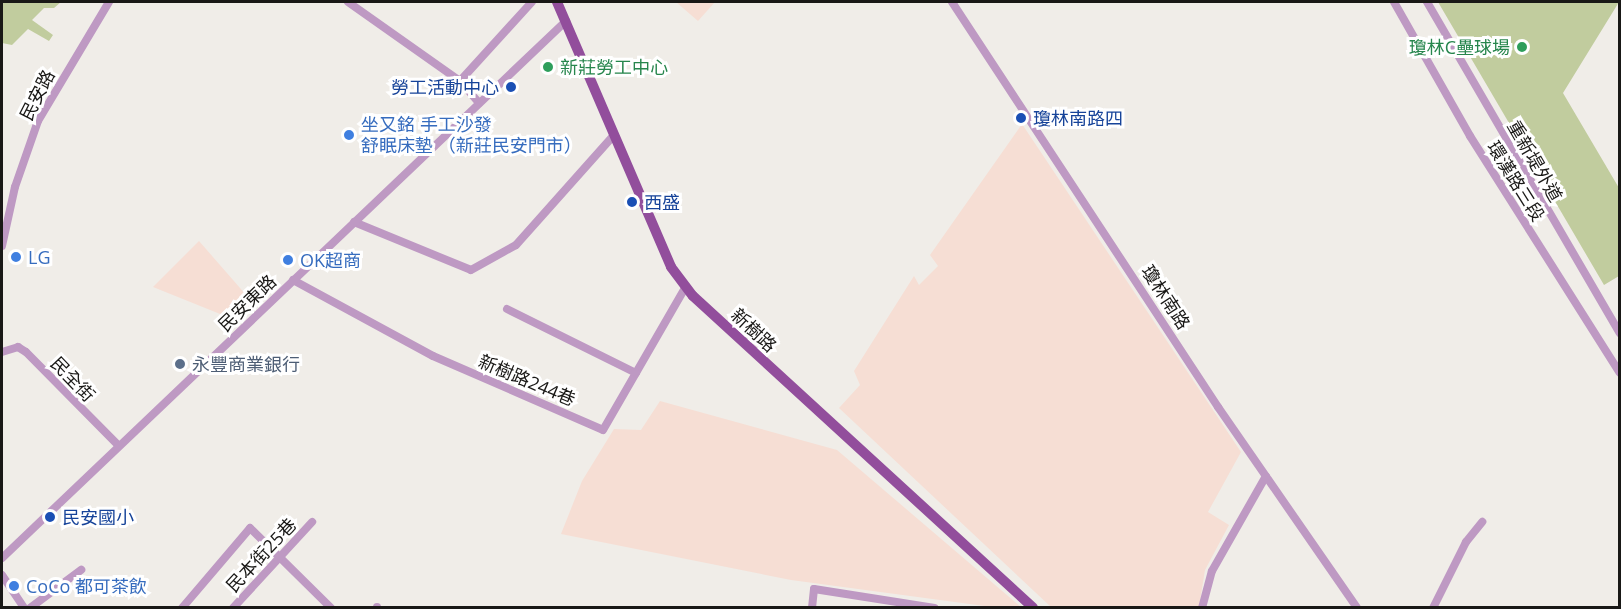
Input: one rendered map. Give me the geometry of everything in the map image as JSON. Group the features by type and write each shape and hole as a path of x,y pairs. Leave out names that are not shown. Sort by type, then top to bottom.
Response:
{"main road":[{"name":"新樹路","path":"557,2 671,267 686,286 729,330 1033,608"}],"street":[{"name":"民安路","path":"2,246 15,187 38,121 109,2"},
{"path":"348,2 460,81 479,103"},
{"path":"460,81 532,2"},
{"name":"瓊林南路","path":"952,2 1266,476 1357,608"},
{"name":"環漢路三段","path":"1394,2 1470,136 1620,373"},
{"name":"重新堤外道","path":"1427,2 1620,333"},
{"name":"民安東路","path":"2,558 566,21"},
{"path":"354,222 471,270 516,245 614,135"},
{"name":"新樹路244巷","path":"293,280 433,356 603,430 686,286"},
{"path":"507,309 636,373"},
{"name":"民全街","path":"2,352 18,347 26,352 119,446"},
{"path":"1202,608 1212,571 1266,476"},
{"name":"民本街25巷","path":"233,608 278,556 312,522"},
{"path":"1433,608 1466,542 1482,522"},
{"path":"182,608 250,528 331,608"},
{"path":"30,608 81,570"},
{"path":"2,575 24,608"},
{"path":"812,608 814,589 935,608"}],"shaded area":[{"path":"676,2 715,2 698,21"},
{"path":"1022,124 1241,452 1208,512 1229,525 1205,570 1199,607 1051,607 839,408 860,385 854,371 914,276 919,285 938,266 930,255"},
{"path":"199,241 254,304 235,320 153,287"},
{"path":"660,401 837,450 1021,607 992,607 791,580 561,534 582,481 614,429 641,430"}],"green space":[{"path":"2,2 61,2 54,8 44,8 32,20 53,35 49,41 28,29 12,45 2,43"},
{"path":"1438,2 1619,2 1563,93 1619,188 1619,276 1604,285"}],"place":[{"name":"瓊林C壘球場","path":"1522,47"},
{"name":"新莊勞工中心","path":"548,67"},
{"name":"勞工活動中心","path":"511,87"},
{"name":"瓊林南路四","path":"1021,118"},
{"name":"坐又銘 手工沙發 舒眠床墊 （新莊民安門市）","path":"349,135"},
{"name":"西盛","path":"632,202"},
{"name":"LG","path":"16,257"},
{"name":"OK超商","path":"288,260"},
{"name":"永豐商業銀行","path":"180,364"},
{"name":"民安國小","path":"50,517"},
{"name":"CoCo 都可茶飲","path":"14,586"}]}
